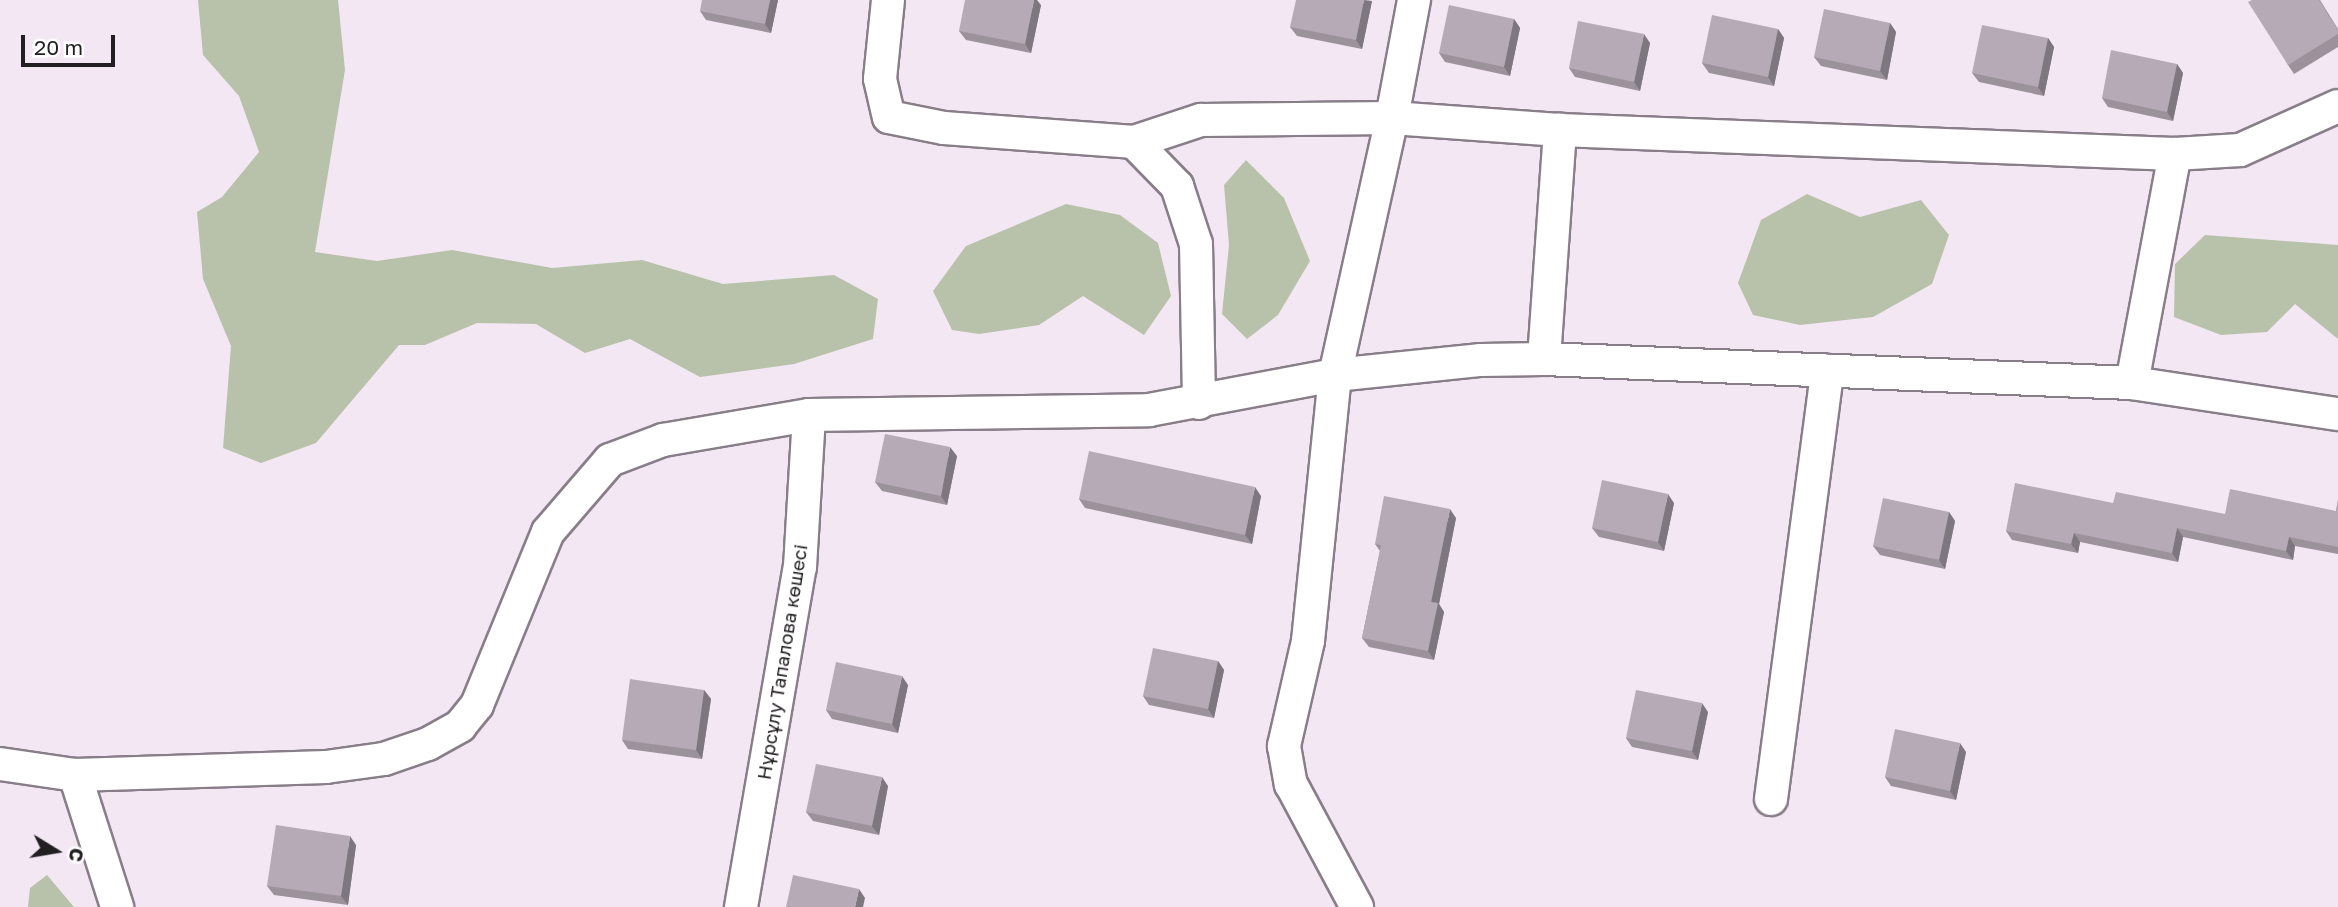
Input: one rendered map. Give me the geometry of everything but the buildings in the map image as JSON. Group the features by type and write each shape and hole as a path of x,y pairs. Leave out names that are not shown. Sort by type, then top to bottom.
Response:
{"street":[{"path":"888,0 880,79 888,117 944,128 1134,142 1200,120 1392,118 1560,130 2175,154 2240,150 2338,106"},
{"path":"1357,907 1292,784 1284,746 1308,641 1335,375 1392,118 1415,0"},
{"path":"1544,359 1560,130"},
{"path":"1134,142 1177,187 1196,244 1199,403"},
{"path":"2132,383 2175,154"},
{"path":"0,764 75,775 326,767 384,759 447,735 477,705 548,532 610,460 663,440 809,415 1149,410 1199,403 1335,375 1480,360 1544,359 2132,383 2338,414"},
{"path":"1771,799 1828,370"},
{"name":"Нұрсұлу Тапалова көшесі","path":"741,907 800,567 809,415"},
{"path":"75,775 117,907"}],"green space":[{"path":"198,0 338,0 345,70 315,252 377,261 452,250 552,268 642,260 723,284 834,275 878,299 873,339 794,364 700,377 630,339 585,353 536,324 477,323 425,345 399,345 316,443 261,463 223,448 231,346 203,279 197,212 222,197 259,152 239,96 203,55"},
{"path":"1246,160 1284,198 1310,261 1278,315 1247,339 1222,314 1229,245 1224,185"},
{"path":"1807,194 1860,217 1921,200 1949,235 1932,284 1873,317 1800,325 1753,315 1738,283 1761,220"},
{"path":"1066,204 1120,215 1158,243 1171,296 1144,335 1083,296 1039,325 979,334 952,330 933,291 966,246"},
{"path":"2205,235 2338,245 2338,339 2295,304 2267,332 2221,335 2174,317 2175,264"},
{"path":"47,875 74,907 28,907 30,888"}]}
